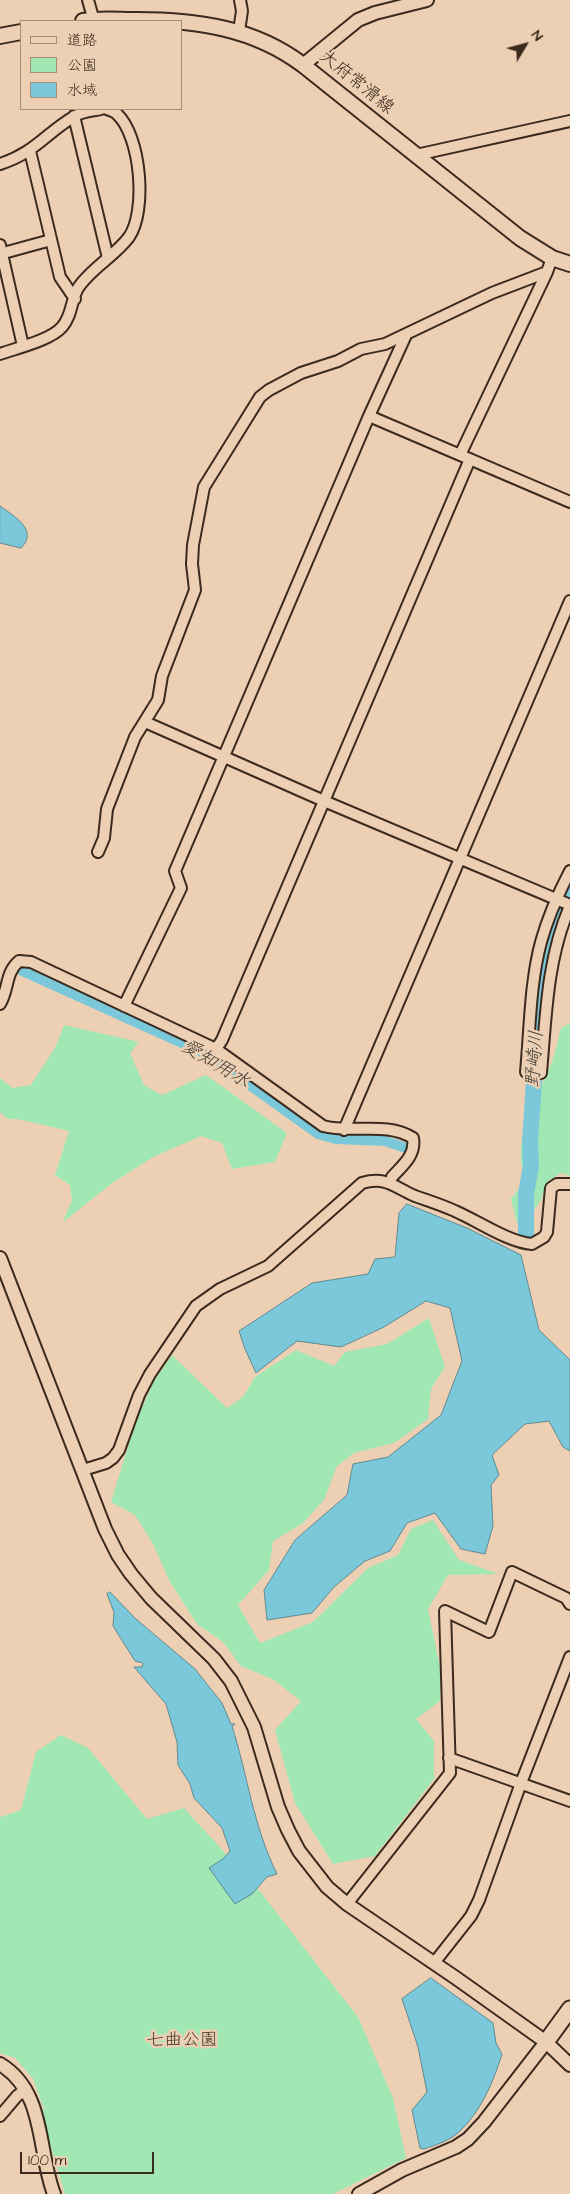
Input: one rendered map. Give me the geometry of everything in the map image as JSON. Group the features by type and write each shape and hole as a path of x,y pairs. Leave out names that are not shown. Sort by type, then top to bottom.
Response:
{"main road":[{"name":"大府常滑線","path":"182,21 238,31 286,52 520,238 552,258 570,264"},
{"path":"0,36 20,32"},
{"path":"546,2042 570,2009"}],"street":[{"path":"88,0 90,20"},
{"path":"238,31 242,11 240,0"},
{"path":"303,65 358,20 375,13 427,0"},
{"path":"0,164 30,151 74,116 93,110"},
{"path":"0,354 53,334 62,328 71,312 78,289 123,244 135,225 140,171 136,151 127,129 117,114 109,110"},
{"path":"74,116 108,258"},
{"path":"416,155 570,121"},
{"path":"30,151 60,277 75,299"},
{"path":"23,346 1,251 51,240"},
{"path":"216,1049 222,1040 324,801 465,457 552,258"},
{"path":"98,852 104,838 107,809 135,736 158,700 162,676 195,590 192,564 193,545 204,487 260,397 269,390 302,373 338,361 361,349 385,344 492,293 547,272"},
{"path":"124,1006 181,888 175,872 369,416 406,335"},
{"path":"369,416 570,502"},
{"path":"344,1130 570,601"},
{"path":"145,722 324,801 460,858 558,900 570,905 560,928 552,958 541,1072 526,1072 538,954 558,900 570,871"},
{"path":"0,1004 4,998 8,974 12,966 19,961 31,962 216,1049 323,1126 344,1130 401,1130 413,1138 415,1148 392,1177"},
{"path":"83,1470 113,1458 119,1450 140,1394 150,1374 196,1306 220,1289 268,1266 362,1183 372,1180 392,1184 414,1196 454,1210 518,1241 532,1244 544,1237 546,1232 551,1188 558,1184 570,1184"},
{"path":"1,1266 83,1470 105,1530 122,1562 151,1598 214,1659 231,1682 254,1727 278,1806 288,1830 313,1871 347,1904 546,2042 570,2065"},
{"path":"347,1904 450,1772 445,1611 489,1632 512,1572 566,1598 570,1604"},
{"path":"434,1963 471,1916 479,1900 521,1783 570,1657"},
{"path":"449,1758 570,1801"},
{"path":"359,2194 402,2170 456,2147 468,2139 484,2122 546,2042"},
{"path":"0,2064 16,2076 26,2089 36,2114 54,2194"},
{"path":"0,2116 17,2096 26,2089"}],"green space":[{"path":"570,1023 570,1176 561,1173 548,1181 541,1200 533,1212 517,1223 511,1199 525,1180 521,1164 523,1134 533,1105 552,1062 561,1028"},
{"path":"64,1025 139,1042 130,1053 144,1085 162,1095 206,1075 287,1133 275,1162 232,1169 222,1143 201,1136 153,1157 111,1184 63,1222 72,1200 70,1185 55,1175 69,1131 18,1119 8,1119 0,1112 0,1078 12,1088 31,1085 56,1046"},
{"path":"429,1318 445,1367 431,1389 428,1419 394,1443 354,1453 337,1466 324,1500 302,1524 273,1541 269,1570 238,1605 260,1643 313,1622 368,1568 398,1555 411,1529 433,1520 459,1560 499,1574 448,1575 428,1609 441,1672 440,1701 416,1719 434,1741 434,1779 375,1856 333,1864 295,1803 275,1730 301,1701 274,1680 241,1666 223,1642 197,1624 170,1582 153,1544 135,1515 111,1502 136,1421 154,1381 172,1355 227,1408 243,1397 255,1377 296,1350 334,1366 345,1352 387,1344"},
{"name":"七曲公園","path":"61,1735 88,1748 147,1819 184,1808 259,1890 358,2017 393,2098 406,2158 333,2194 65,2194 41,2114 44,2109 33,2079 15,2058 0,2053 0,1817 21,1810 36,1752"}],"water":[{"path":"0,506 18,519 26,529 26,541 21,548 0,543"},
{"path":"407,1204 467,1228 521,1255 539,1330 570,1360 570,1451 563,1447 549,1421 525,1424 492,1455 499,1475 491,1485 493,1526 485,1554 461,1549 435,1513 407,1523 390,1551 365,1561 334,1587 312,1613 267,1620 264,1590 295,1540 347,1495 353,1464 388,1457 441,1415 462,1361 450,1308 426,1301 384,1327 341,1347 297,1341 256,1373 239,1331 312,1283 368,1274 375,1259 395,1257 399,1213"},
{"path":"110,1592 136,1619 195,1669 222,1703 231,1724 235,1724 232,1726 256,1819 277,1874 267,1877 252,1894 235,1904 209,1868 224,1858 230,1851 222,1828 194,1798 190,1784 178,1765 177,1742 166,1704 134,1667 142,1667 143,1663 135,1661 113,1626 114,1612 107,1594"},
{"path":"431,1978 493,2023 496,2043 502,2054 495,2075 480,2106 467,2124 451,2138 424,2149 420,2148 412,2110 427,2092 418,2047 402,1999"}],"waterway":[{"name":"野崎川","path":"526,1234 526,1194 531,1166 530,1140 545,959 555,924 570,887"},
{"name":"愛知用水","path":"20,970 206,1054 318,1134 336,1139 385,1141 409,1149"}]}
